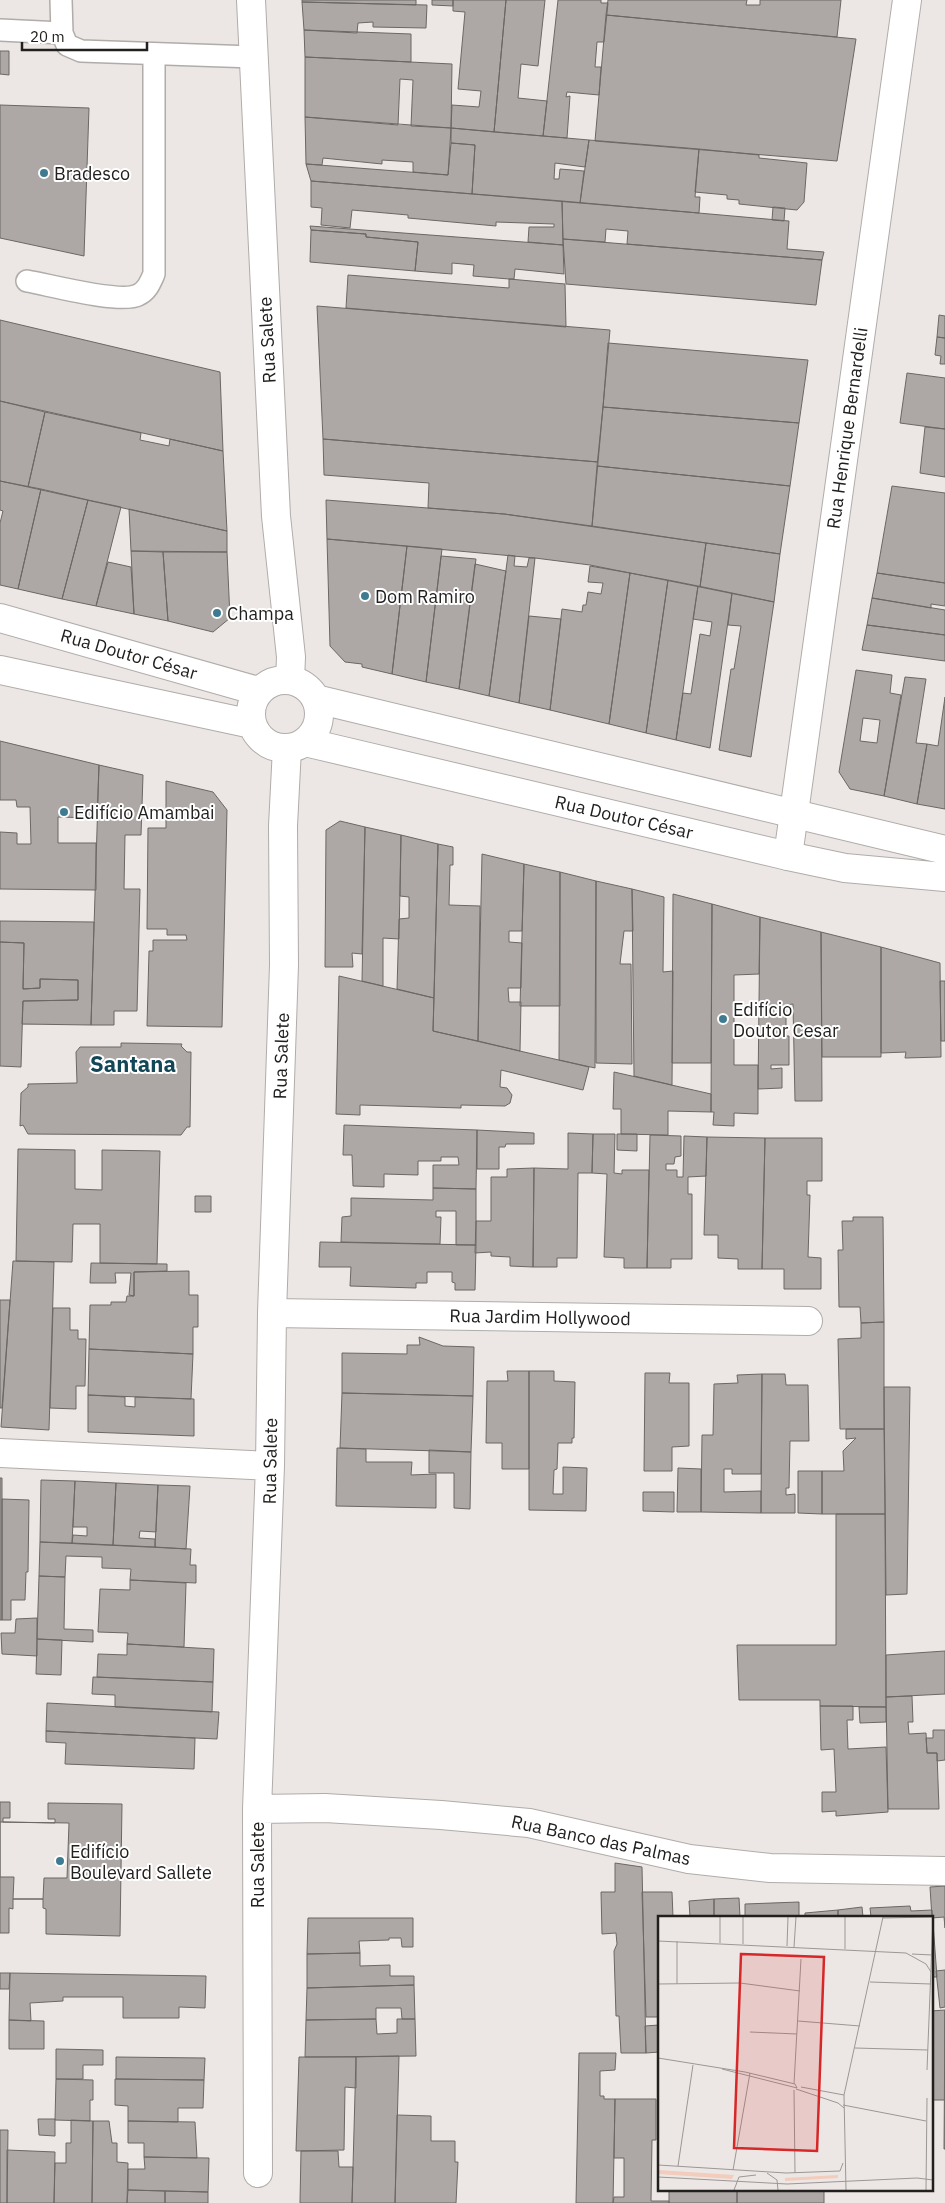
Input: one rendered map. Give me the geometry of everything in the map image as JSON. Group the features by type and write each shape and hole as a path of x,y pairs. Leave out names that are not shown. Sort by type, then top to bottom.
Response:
{"street":[{"name":"Rua Salete","path":"251,0 276,516 291,657 290,680"},
{"name":"Rua Henrique Bernardelli","path":"788,856 907,0"},
{"name":"Rua Doutor César","path":"0,618 258,691"},
{"path":"0,670 252,724"},
{"path":"290,680 306,686 316,699 320,710 319,721 315,731 296,745 276,747 265,742 257,734 252,724 250,713 252,701 258,691 268,684 290,680"},
{"path":"316,699 945,850"},
{"name":"Rua Salete","path":"258,2174 257,1809 270,1466 272,1313 284,965 283,826 296,745"},
{"name":"Rua Doutor César","path":"296,745 845,868 945,877"},
{"name":"Rua Jardim Hollywood","path":"272,1313 808,1321"},
{"path":"0,1453 270,1466"},
{"name":"Rua Banco das Palmas","path":"257,1809 325,1808 441,1815 529,1823 688,1859 770,1868 945,1871"}],"lane":[{"path":"61,0 62,32 67,45 81,51 254,57"},
{"path":"0,30 62,32"},
{"path":"27,281 118,298 137,296 149,287 154,274 154,54"}],"building":[{"path":"302,0 416,0 416,5 302,2"},
{"path":"432,0 453,0 453,6 432,5"},
{"path":"453,0 506,0 494,132 451,128 452,105 479,107 481,91 458,89 465,12 453,11"},
{"path":"506,0 545,0 538,66 521,64 518,98 547,101 543,136 494,132"},
{"path":"558,0 601,0 601,3 608,3 604,42 597,42 595,67 601,67 599,95 567,92 566,97 570,96 567,138 543,136"},
{"path":"608,0 747,0 746,5 760,5 760,0 841,0 837,37 606,15"},
{"path":"302,2 427,5 426,28 373,27 373,22 358,23 357,33 304,30"},
{"path":"606,15 856,39 837,161 595,141"},
{"path":"304,30 411,34 411,62 305,57"},
{"path":"0,51 9,51 9,75 0,74"},
{"path":"305,57 452,64 451,128 411,126 413,80 400,79 398,125 305,117"},
{"name":"Bradesco","path":"0,105 89,108 84,256 0,238"},
{"path":"305,117 451,128 448,175 413,172 413,162 382,160 382,164 323,158 322,165 306,164"},
{"path":"451,128 589,140 585,167 555,163 554,179 559,179 560,169 584,171 580,203 472,194 475,145 451,143"},
{"path":"589,140 699,149 695,197 700,197 699,213 580,203"},
{"path":"451,143 475,145 472,194 311,181 306,164 448,175"},
{"path":"699,149 759,155 759,158 807,163 804,202 797,210 739,204 739,200 727,199 727,195 695,192"},
{"path":"311,181 562,201 563,245 528,242 529,227 554,227 554,224 496,222 496,226 408,218 408,215 352,210 350,228 321,225 322,208 311,207"},
{"path":"562,201 789,221 787,249 824,252 822,260 627,244 628,231 606,229 605,242 563,239"},
{"path":"773,207 785,208 784,221 772,220"},
{"path":"310,226 563,245 564,274 515,269 514,279 473,276 474,265 452,263 452,274 415,271 418,242 366,237 366,234 311,230"},
{"path":"311,230 366,234 366,237 418,242 415,271 310,262"},
{"path":"563,239 822,260 816,305 566,284"},
{"path":"348,275 509,288 509,279 565,284 566,327 346,308"},
{"path":"317,306 610,330 598,462 323,439"},
{"path":"939,315 945,316 945,338 937,337"},
{"path":"0,320 220,372 223,451 0,401"},
{"path":"937,337 945,338 945,364 940,364 941,356 935,355"},
{"path":"608,343 808,360 799,423 603,407"},
{"path":"907,373 945,378 945,429 900,423"},
{"path":"0,401 45,412 28,487 0,481"},
{"path":"603,407 799,423 790,486 597,466"},
{"path":"45,412 141,433 140,440 169,446 170,439 223,451 227,531 28,487"},
{"path":"925,427 945,429 945,477 920,473"},
{"path":"323,439 598,462 592,526 504,514 428,508 429,483 324,475"},
{"path":"597,466 790,486 780,554 592,526"},
{"path":"0,481 41,489 18,589 0,585 0,523 3,511 0,510"},
{"path":"892,486 945,493 945,583 877,573"},
{"path":"41,489 88,500 62,599 18,589"},
{"path":"88,500 121,507 96,606 62,599"},
{"path":"326,500 504,514 706,543 700,587 590,565 535,558 327,539"},
{"path":"129,509 227,531 227,552 131,551"},
{"name":"Dom Ramiro","path":"327,539 407,546 392,674 362,667 362,664 345,662 330,646"},
{"path":"706,543 780,554 774,602 700,587"},
{"path":"407,546 442,549 426,682 392,674"},
{"path":"131,551 163,552 168,621 134,614"},
{"path":"163,552 227,552 230,618 213,632 168,621"},
{"path":"508,555 515,556 514,566 527,567 529,558 535,558 519,703 489,696"},
{"path":"441,556 476,559 459,689 426,682"},
{"path":"108,562 131,567 134,614 96,606"},
{"path":"475,564 506,571 489,696 459,689"},
{"path":"590,566 630,573 609,724 550,710 562,609 582,612 583,605 586,605 588,592 601,594 603,583 588,582"},
{"path":"630,573 668,580 646,733 609,724"},
{"path":"877,573 945,583 945,606 931,604 931,608 872,598"},
{"path":"668,580 698,586 676,740 646,733"},
{"path":"698,586 732,593 710,748 676,740 683,693 691,694 700,634 710,636 712,622 693,619"},
{"path":"732,593 774,602 751,757 719,750 731,669 734,669 741,626 728,625"},
{"path":"872,598 945,610 945,635 867,625"},
{"path":"529,616 561,619 550,710 519,703"},
{"path":"867,625 945,635 945,661 862,650"},
{"path":"856,670 892,675 890,693 901,695 884,796 850,789 839,772","holes":["863,718 880,720 877,743 860,741"]},
{"path":"905,677 926,679 916,743 927,744 917,804 884,796"},
{"path":"945,697 945,809 917,804 927,744 938,746"},
{"name":"Edifício Amambai","path":"0,741 99,765 97,818 58,817 58,843 96,843 96,890 0,889 0,832 17,833 17,844 31,844 30,807 17,807 16,800 0,800"},
{"path":"99,765 143,775 141,835 125,835 124,889 140,889 137,1011 114,1011 114,1025 91,1025"},
{"path":"166,781 213,792 227,810 222,1027 147,1026 149,951 153,951 153,940 187,940 186,935 167,935 167,929 147,929 148,828 166,828"},
{"path":"340,821 365,827 362,954 352,953 353,967 325,967 326,830"},
{"path":"365,827 401,835 399,939 383,938 383,986 362,981"},
{"path":"401,835 438,844 434,998 397,989 399,919 409,918 409,897 400,896"},
{"path":"438,844 453,847 453,865 450,865 449,905 480,906 478,1041 433,1031"},
{"path":"482,854 524,864 522,931 509,931 509,942 522,943 521,988 508,988 509,1002 521,1002 520,1051 478,1041"},
{"path":"524,864 560,872 560,1006 520,1006"},
{"path":"560,872 596,881 595,1068 559,1060"},
{"path":"596,881 632,889 633,931 624,931 620,964 631,964 632,1064 596,1063"},
{"path":"632,889 664,897 663,972 673,971 672,1085 634,1076"},
{"path":"673,894 712,904 711,1063 672,1063"},
{"name":"Edifício Doutor Cesar","path":"712,904 760,917 759,974 734,975 734,1065 758,1065 758,1114 734,1113 734,1126 713,1125 714,1112 711,1112"},
{"path":"760,917 821,932 822,1101 795,1101 793,1004 786,1005 786,1036 789,1036 789,1065 771,1065 771,1069 782,1068 782,1088 758,1089"},
{"path":"0,921 94,922 91,1025 22,1024 23,1001 78,1000 78,980 40,979 40,988 23,989 24,943 0,942"},
{"path":"821,932 881,947 881,1057 822,1057"},
{"path":"0,942 24,943 23,989 40,988 40,979 78,980 78,1000 23,1001 21,1067 0,1066"},
{"path":"881,947 940,963 941,1057 905,1058 906,1052 881,1053"},
{"path":"339,976 434,998 433,1031 589,1067 583,1090 501,1070 500,1087 507,1088 512,1095 510,1103 505,1106 461,1105 461,1108 360,1105 360,1115 336,1114"},
{"path":"940,981 945,981 945,1041 941,1041"},
{"path":"121,1043 182,1044 181,1046 187,1052 191,1052 190,1127 187,1127 181,1135 28,1134 23,1125 20,1126 21,1093 28,1087 28,1084 77,1083 76,1052 80,1047 121,1047"},
{"path":"614,1072 711,1094 711,1112 668,1111 668,1135 621,1134 621,1109 613,1109"},
{"path":"344,1125 477,1130 476,1189 433,1188 433,1165 459,1165 458,1157 441,1157 441,1161 418,1161 418,1175 384,1174 384,1187 353,1186 352,1155 343,1155"},
{"path":"477,1130 534,1133 534,1144 506,1144 505,1147 499,1147 499,1169 477,1169"},
{"path":"568,1133 593,1134 592,1173 578,1173 577,1258 557,1258 557,1267 533,1267 534,1168 568,1169"},
{"path":"593,1134 615,1134 614,1173 622,1174 622,1170 649,1170 647,1268 624,1268 624,1258 604,1257 607,1174 592,1173"},
{"path":"617,1134 637,1134 637,1151 617,1150"},
{"path":"650,1135 681,1136 681,1156 675,1157 674,1164 666,1164 666,1170 677,1170 677,1177 683,1177 684,1136 707,1137 706,1176 688,1177 688,1194 692,1194 692,1259 671,1259 671,1268 647,1268"},
{"path":"707,1137 765,1138 762,1269 738,1269 738,1259 718,1258 718,1235 704,1235"},
{"path":"765,1138 822,1138 822,1181 807,1181 807,1195 810,1195 808,1257 821,1258 821,1289 784,1289 784,1269 762,1269"},
{"path":"18,1149 75,1150 75,1189 102,1190 102,1150 160,1151 157,1264 100,1263 100,1224 73,1224 72,1262 16,1261"},
{"path":"534,1168 533,1267 510,1266 510,1257 491,1256 491,1252 475,1253 476,1221 491,1221 491,1177 507,1177 507,1169"},
{"path":"433,1188 476,1189 476,1245 456,1245 456,1211 436,1211 436,1217 441,1217 440,1244 341,1242 342,1217 351,1216 351,1198 433,1200"},
{"path":"195,1196 211,1196 211,1212 195,1212"},
{"path":"853,1217 883,1217 884,1322 861,1323 860,1307 839,1307 838,1250 843,1250 842,1221 853,1221"},
{"path":"320,1242 476,1245 475,1290 455,1290 455,1283 452,1282 452,1272 427,1272 427,1283 416,1283 416,1288 350,1286 351,1267 319,1267"},
{"path":"13,1261 54,1262 49,1430 1,1427"},
{"path":"91,1263 167,1264 167,1271 134,1272 134,1296 129,1295 131,1273 115,1273 116,1283 90,1283"},
{"path":"189,1271 189,1295 198,1295 198,1327 193,1327 193,1354 89,1349 90,1305 111,1305 111,1302 126,1302 127,1296 134,1296 134,1272"},
{"path":"0,1300 10,1300 2,1408 0,1408"},
{"path":"53,1308 70,1308 70,1330 78,1330 78,1339 86,1339 85,1386 76,1386 76,1409 50,1408"},
{"path":"884,1322 884,1429 840,1429 838,1339 861,1338 861,1323"},
{"path":"419,1337 443,1346 474,1347 473,1396 342,1393 342,1353 407,1354 407,1345 420,1345"},
{"path":"89,1349 193,1354 191,1399 88,1395"},
{"path":"507,1371 529,1371 529,1469 502,1469 502,1443 486,1443 487,1381 508,1381"},
{"path":"529,1371 554,1371 554,1381 575,1382 574,1438 572,1438 572,1443 558,1443 557,1469 554,1470 553,1494 563,1494 563,1467 587,1468 586,1511 529,1510"},
{"path":"645,1373 670,1373 669,1383 689,1383 689,1446 672,1447 672,1471 644,1471"},
{"path":"762,1374 785,1374 786,1385 808,1385 809,1441 790,1441 789,1488 786,1488 786,1495 795,1494 795,1513 761,1513"},
{"path":"762,1374 761,1474 732,1474 732,1469 724,1469 724,1492 761,1491 761,1513 701,1512 702,1435 713,1435 714,1384 738,1383 737,1375"},
{"path":"884,1387 910,1387 907,1594 886,1595"},
{"path":"342,1393 473,1396 471,1452 340,1448"},
{"path":"88,1395 125,1397 125,1406 135,1407 135,1397 194,1399 194,1436 88,1432"},
{"path":"846,1429 884,1429 885,1514 822,1514 822,1471 844,1471 843,1451 856,1438 846,1439"},
{"path":"337,1448 366,1449 366,1462 412,1462 411,1475 436,1474 436,1508 336,1506"},
{"path":"429,1450 471,1452 470,1509 454,1508 454,1473 429,1473"},
{"path":"678,1468 701,1469 701,1512 677,1512"},
{"path":"798,1471 822,1471 822,1514 798,1513"},
{"path":"0,1478 2,1478 2,1620 0,1620"},
{"path":"41,1480 75,1481 72,1543 40,1542"},
{"path":"75,1481 116,1483 113,1545 72,1543 73,1535 87,1536 87,1527 73,1527"},
{"path":"116,1483 158,1485 156,1532 140,1531 139,1538 155,1539 155,1547 113,1545"},
{"path":"158,1485 190,1486 186,1549 155,1547"},
{"path":"643,1492 674,1492 674,1512 643,1511"},
{"path":"2,1499 29,1500 28,1572 26,1572 25,1600 11,1600 11,1620 2,1620"},
{"path":"836,1514 885,1514 886,1707 820,1706 820,1700 739,1700 737,1645 836,1645"},
{"path":"40,1542 191,1549 190,1565 196,1565 196,1583 130,1580 131,1569 102,1568 102,1557 66,1556 65,1577 39,1576"},
{"path":"39,1576 65,1577 64,1629 93,1630 93,1642 37,1639"},
{"path":"130,1580 186,1583 184,1647 127,1644 128,1633 98,1632 100,1589 130,1590"},
{"path":"37,1618 37,1656 2,1654 1,1633 15,1633 16,1619"},
{"path":"37,1639 62,1640 61,1675 36,1674"},
{"path":"127,1644 214,1649 213,1682 97,1677 98,1654 127,1655"},
{"path":"945,1651 945,1694 886,1697 886,1655"},
{"path":"93,1677 213,1682 212,1712 115,1707 115,1695 92,1694"},
{"path":"912,1696 913,1722 908,1722 909,1734 926,1733 927,1753 937,1753 939,1809 888,1809 886,1697"},
{"path":"47,1703 219,1712 217,1739 46,1731"},
{"path":"820,1706 853,1706 853,1720 847,1720 848,1749 886,1747 888,1812 836,1816 836,1811 822,1812 822,1792 836,1792 834,1749 821,1750"},
{"path":"859,1707 886,1707 886,1722 860,1723"},
{"path":"933,1730 945,1730 945,1760 937,1761 937,1753 927,1753 926,1738 933,1738"},
{"path":"46,1731 195,1738 194,1769 65,1764 66,1743 46,1742"},
{"name":"Edifício Boulevard Sallete","path":"0,1802 10,1802 10,1818 3,1818 3,1822 55,1823 55,1819 48,1819 48,1803 122,1804 120,1936 46,1934 46,1909 43,1908 43,1899 13,1899 13,1909 9,1908 9,1933 0,1933"},
{"path":"0,1822 69,1823 67,1878 44,1878 43,1899 13,1899 14,1877 0,1877"},
{"path":"615,1863 642,1867 646,2053 621,2053 619,2016 616,2016 614,1951 617,1944 616,1933 602,1934 601,1892 615,1892"},
{"path":"945,1886 945,1928 944,1917 932,1918 930,1887"},
{"path":"642,1892 672,1892 673,1916 658,1916 658,2017 646,2017"},
{"path":"739,1898 740,1916 714,1916 714,1899"},
{"path":"714,1899 714,1916 690,1916 689,1901"},
{"path":"799,1902 799,1916 745,1916 745,1904"},
{"path":"910,1906 911,1911 932,1910 937,1977 932,1977 932,1916 871,1916 870,1908"},
{"path":"862,1907 863,1916 838,1916 838,1910"},
{"path":"838,1910 838,1916 805,1916 805,1913"},
{"path":"308,1918 413,1918 413,1947 402,1947 401,1938 389,1938 389,1940 359,1941 360,1953 307,1954"},
{"path":"360,1953 360,1966 390,1965 390,1976 414,1976 414,1985 307,1988 307,1954"},
{"path":"945,1970 945,2007 940,2008 936,1971"},
{"path":"0,1973 10,1973 9,1989 0,1989"},
{"path":"10,1973 206,1976 205,2008 179,2007 179,2018 123,2018 123,1997 63,1997 63,2001 30,2003 31,2021 9,2020"},
{"path":"414,1985 415,2019 402,2019 401,2008 376,2008 376,2019 306,2020 307,1988"},
{"path":"945,2010 945,2100 932,2100 932,2011"},
{"path":"945,2010 945,2149 944,2149"},
{"path":"376,2019 377,2034 397,2033 397,2019 415,2019 416,2056 305,2057 306,2020"},
{"path":"9,2020 44,2021 44,2049 9,2049"},
{"path":"658,2025 658,2052 646,2053 645,2026"},
{"path":"56,2049 103,2050 103,2065 83,2065 83,2079 56,2079"},
{"path":"579,2053 616,2053 615,2070 600,2071 600,2096 604,2096 604,2099 615,2099 613,2203 576,2203"},
{"path":"399,2056 395,2203 352,2203 356,2057"},
{"path":"116,2057 205,2058 204,2080 116,2079"},
{"path":"299,2057 356,2057 356,2088 345,2087 344,2150 296,2151"},
{"path":"56,2079 93,2080 93,2100 90,2100 90,2121 55,2120"},
{"path":"115,2079 204,2080 203,2108 178,2108 178,2122 128,2121 128,2106 115,2105"},
{"path":"615,2099 656,2099 656,2140 652,2140 651,2201 669,2201 669,2203 613,2203 614,2197 624,2197 624,2158 614,2158"},
{"path":"397,2115 431,2116 431,2141 455,2141 455,2162 458,2162 456,2203 395,2203"},
{"path":"38,2119 55,2119 55,2136 39,2135"},
{"path":"71,2120 93,2121 92,2203 54,2203 55,2163 66,2163 66,2143 71,2143"},
{"path":"93,2121 109,2121 112,2143 117,2143 117,2162 128,2163 127,2203 92,2203"},
{"path":"128,2121 195,2122 197,2158 144,2157 144,2143 128,2143"},
{"path":"0,2130 8,2130 7,2203 0,2203"},
{"path":"7,2150 55,2152 54,2203 7,2203"},
{"path":"301,2151 338,2151 339,2167 353,2167 352,2203 300,2203"},
{"path":"144,2157 209,2158 208,2192 128,2190 128,2169 145,2169"},
{"path":"128,2190 165,2191 165,2203 127,2203"},
{"path":"669,2190 737,2190 737,2203 669,2203"},
{"path":"737,2190 824,2190 824,2203 737,2203"},
{"path":"165,2191 208,2192 208,2203 165,2203"}],"place":[{"name":"Bradesco","path":"44,173"},
{"name":"Dom Ramiro","path":"365,596"},
{"name":"Champa","path":"217,613"},
{"name":"Edifício Amambai","path":"64,812"},
{"name":"Edifício Doutor Cesar","path":"723,1019"},
{"name":"Edifício Boulevard Sallete","path":"60,1861"}],"district":[{"name":"Santana","path":"133,1063"}]}
